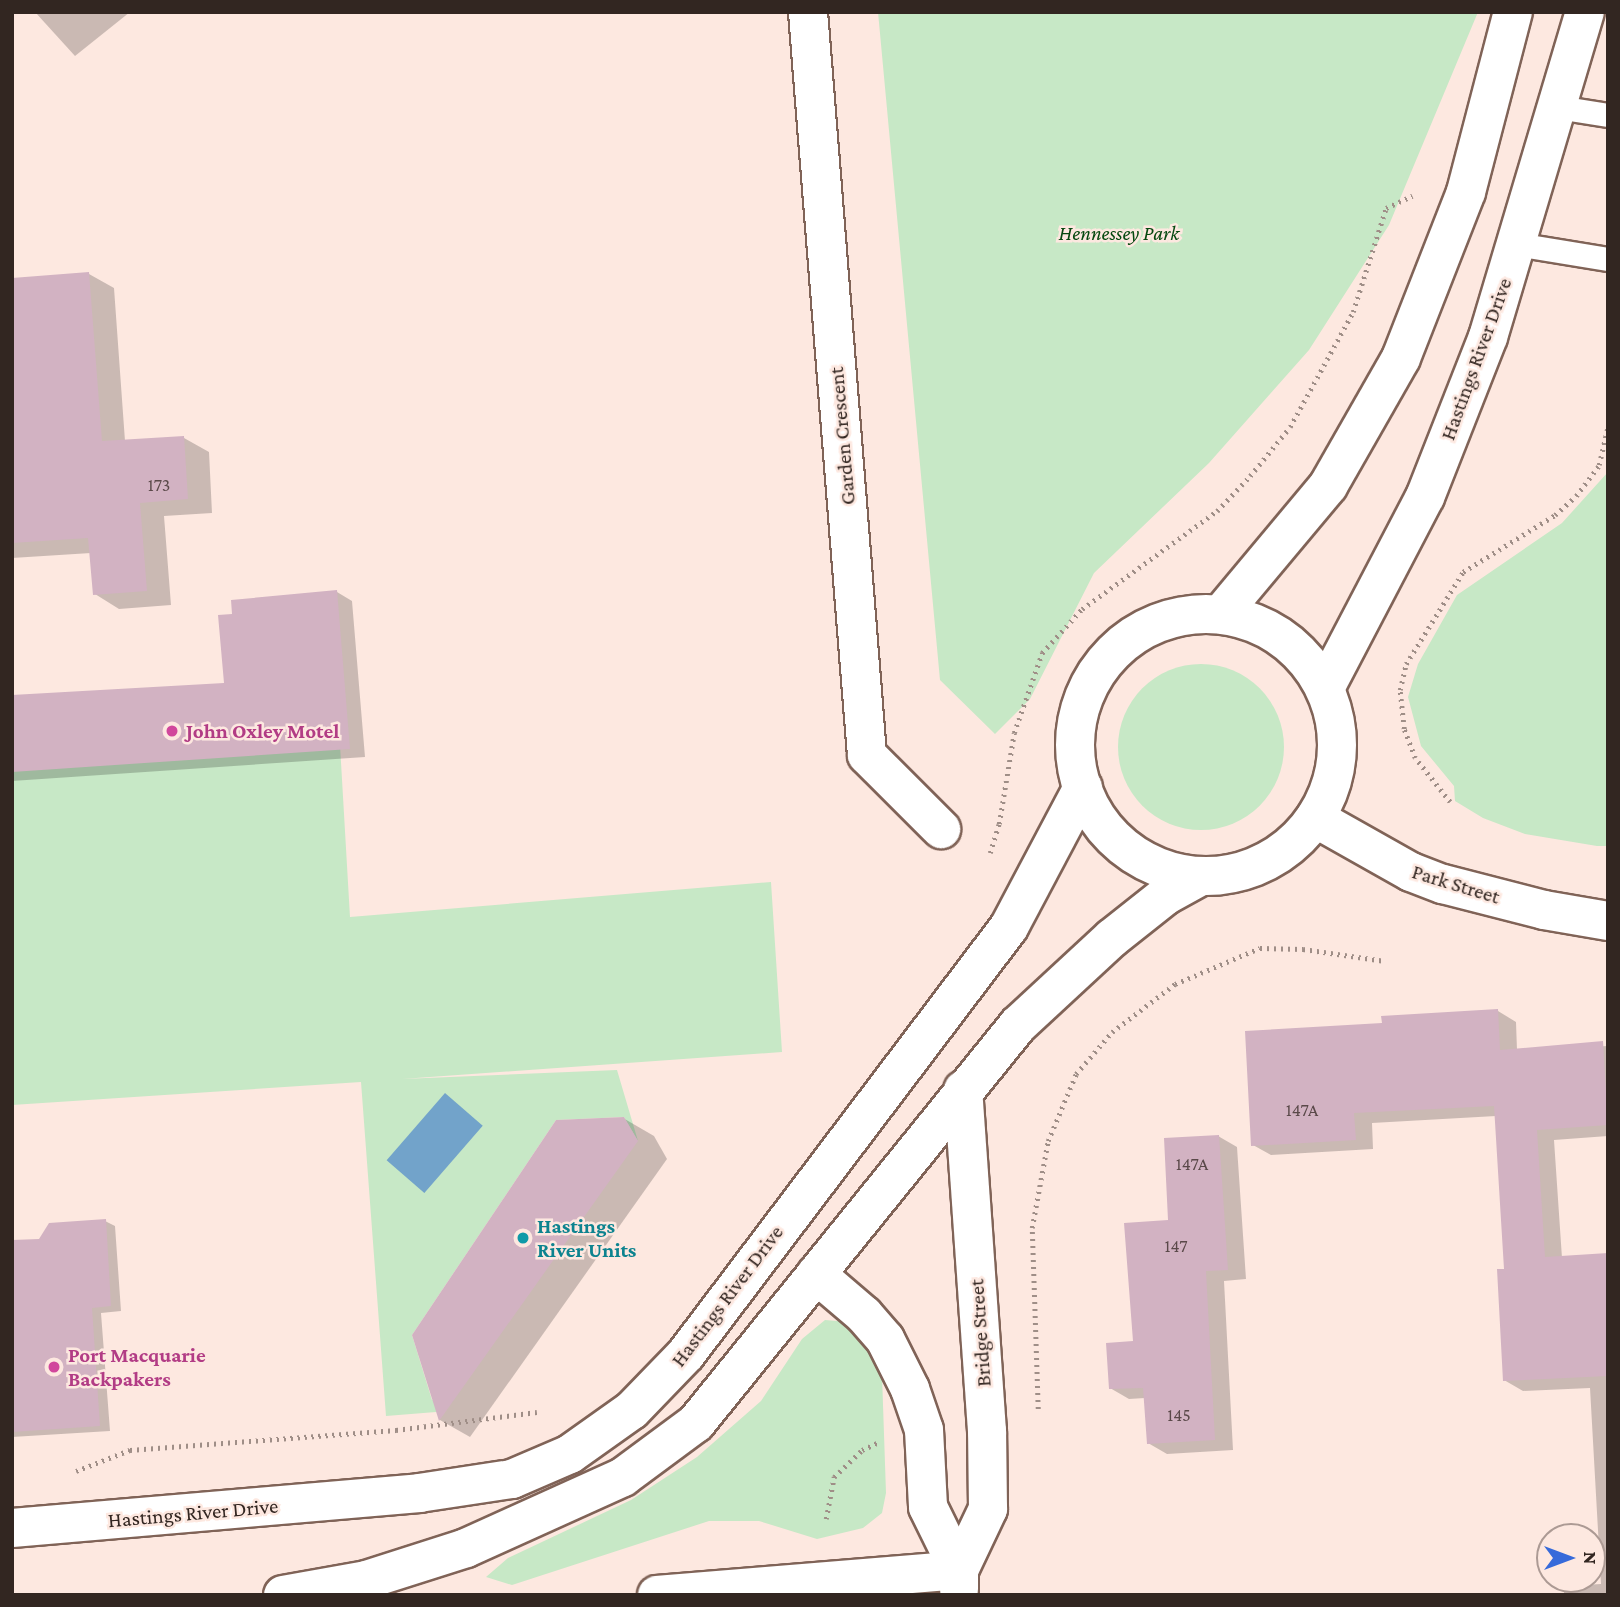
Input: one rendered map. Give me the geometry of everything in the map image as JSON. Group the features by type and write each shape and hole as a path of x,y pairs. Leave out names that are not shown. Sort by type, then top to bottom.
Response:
{"main road":[{"name":"Garden Crescent","path":"808,12 867,755 941,830"},
{"path":"1220,614 1328,486 1401,358 1466,192 1513,12"},
{"name":"Hastings River Drive","path":"1325,688 1425,497 1488,337 1585,12"},
{"path":"1184,614 1220,614 1263,626 1300,652 1325,688 1337,732 1334,766 1315,818 1284,851 1255,866 1201,876 1171,872 1133,852 1096,816 1083,787 1075,750 1079,713 1093,678 1117,649 1147,626 1184,614"},
{"name":"Hastings River Drive","path":"12,1528 419,1493 512,1479 570,1454 632,1410 686,1354 1009,927 1083,787"},
{"name":"Park Street","path":"1315,818 1411,872 1443,884 1544,910 1608,920"},
{"path":"283,1595 366,1580 466,1548 623,1477 696,1423 1018,1025 1112,938 1165,896 1201,876"},
{"name":"Bridge Street","path":"959,1583 988,1509 987,1431 963,1090"},
{"path":"657,1595 959,1583 928,1507 925,1430 910,1389 885,1339 864,1315 816,1274"}],"lane":[{"path":"1557,107 1608,115"},
{"path":"1516,244 1608,259"}],"path":[{"path":"986,862 999,824 1014,733 1042,653 1082,609 1217,511 1290,426 1353,312 1386,208"},
{"path":"1450,802 1415,758 1404,729 1400,690 1406,664 1463,572 1555,515 1576,495 1599,465 1608,426"},
{"path":"1038,1409 1032,1228 1048,1141 1076,1074 1112,1032 1175,984 1260,948 1385,961"},
{"path":"71,1474 94,1461 130,1450 396,1430 540,1412 550,1406"},
{"path":"825,1520 834,1477 862,1450 883,1440"}],"green space":[{"name":"Hennessey Park","path":"878,12 1478,12 1389,225 1309,350 1209,463 1094,573 1030,699 995,734 940,680"},
{"path":"1608,472 1608,846 1597,846 1525,834 1483,818 1455,801 1454,786 1421,746 1408,697 1418,664 1457,595 1562,523"},
{"path":"1201,664 1233,670 1260,688 1278,715 1284,747 1278,779 1260,806 1233,824 1201,830 1169,824 1142,806 1124,779 1118,747 1124,715 1142,688 1169,670"},
{"path":"340,745 350,917 771,882 782,1052 402,1079 617,1070 638,1141 624,1117 556,1120 412,1335 432,1400 453,1401 436,1412 386,1416 361,1082 12,1105 12,768"},
{"path":"825,1320 849,1322 869,1339 882,1375 886,1493 882,1513 863,1528 817,1539 759,1521 709,1521 512,1585 486,1577 508,1558 631,1500 697,1457 761,1401 802,1339"}],"water":[{"path":"445,1093 483,1126 424,1193 387,1160"}],"building":[{"path":"89,272 102,441 184,436 188,499 140,503 147,591 93,595 88,538 12,543 12,278"},
{"path":"337,590 350,749 12,772 12,695 224,683 218,615 232,614 231,600"},
{"path":"1498,1009 1500,1050 1603,1041 1608,1125 1537,1130 1545,1257 1608,1253 1608,1376 1503,1381 1497,1269 1504,1269 1494,1106 1354,1113 1356,1140 1251,1146 1245,1031 1382,1023 1381,1016"},
{"name":"Hastings River Units","path":"624,1117 638,1141 439,1421 412,1335 556,1120"},
{"path":"1219,1135 1228,1270 1206,1271 1215,1440 1147,1444 1143,1388 1109,1389 1106,1343 1133,1341 1124,1223 1168,1220 1164,1138"},
{"name":"Port Macquarie Backpakers","path":"106,1219 111,1306 92,1308 100,1426 12,1432 12,1240 39,1239 49,1223"}],"place":[{"name":"John Oxley Motel","path":"172,731"},
{"name":"Hastings River Units","path":"523,1238"},
{"name":"Port Macquarie Backpakers","path":"54,1367"}]}
